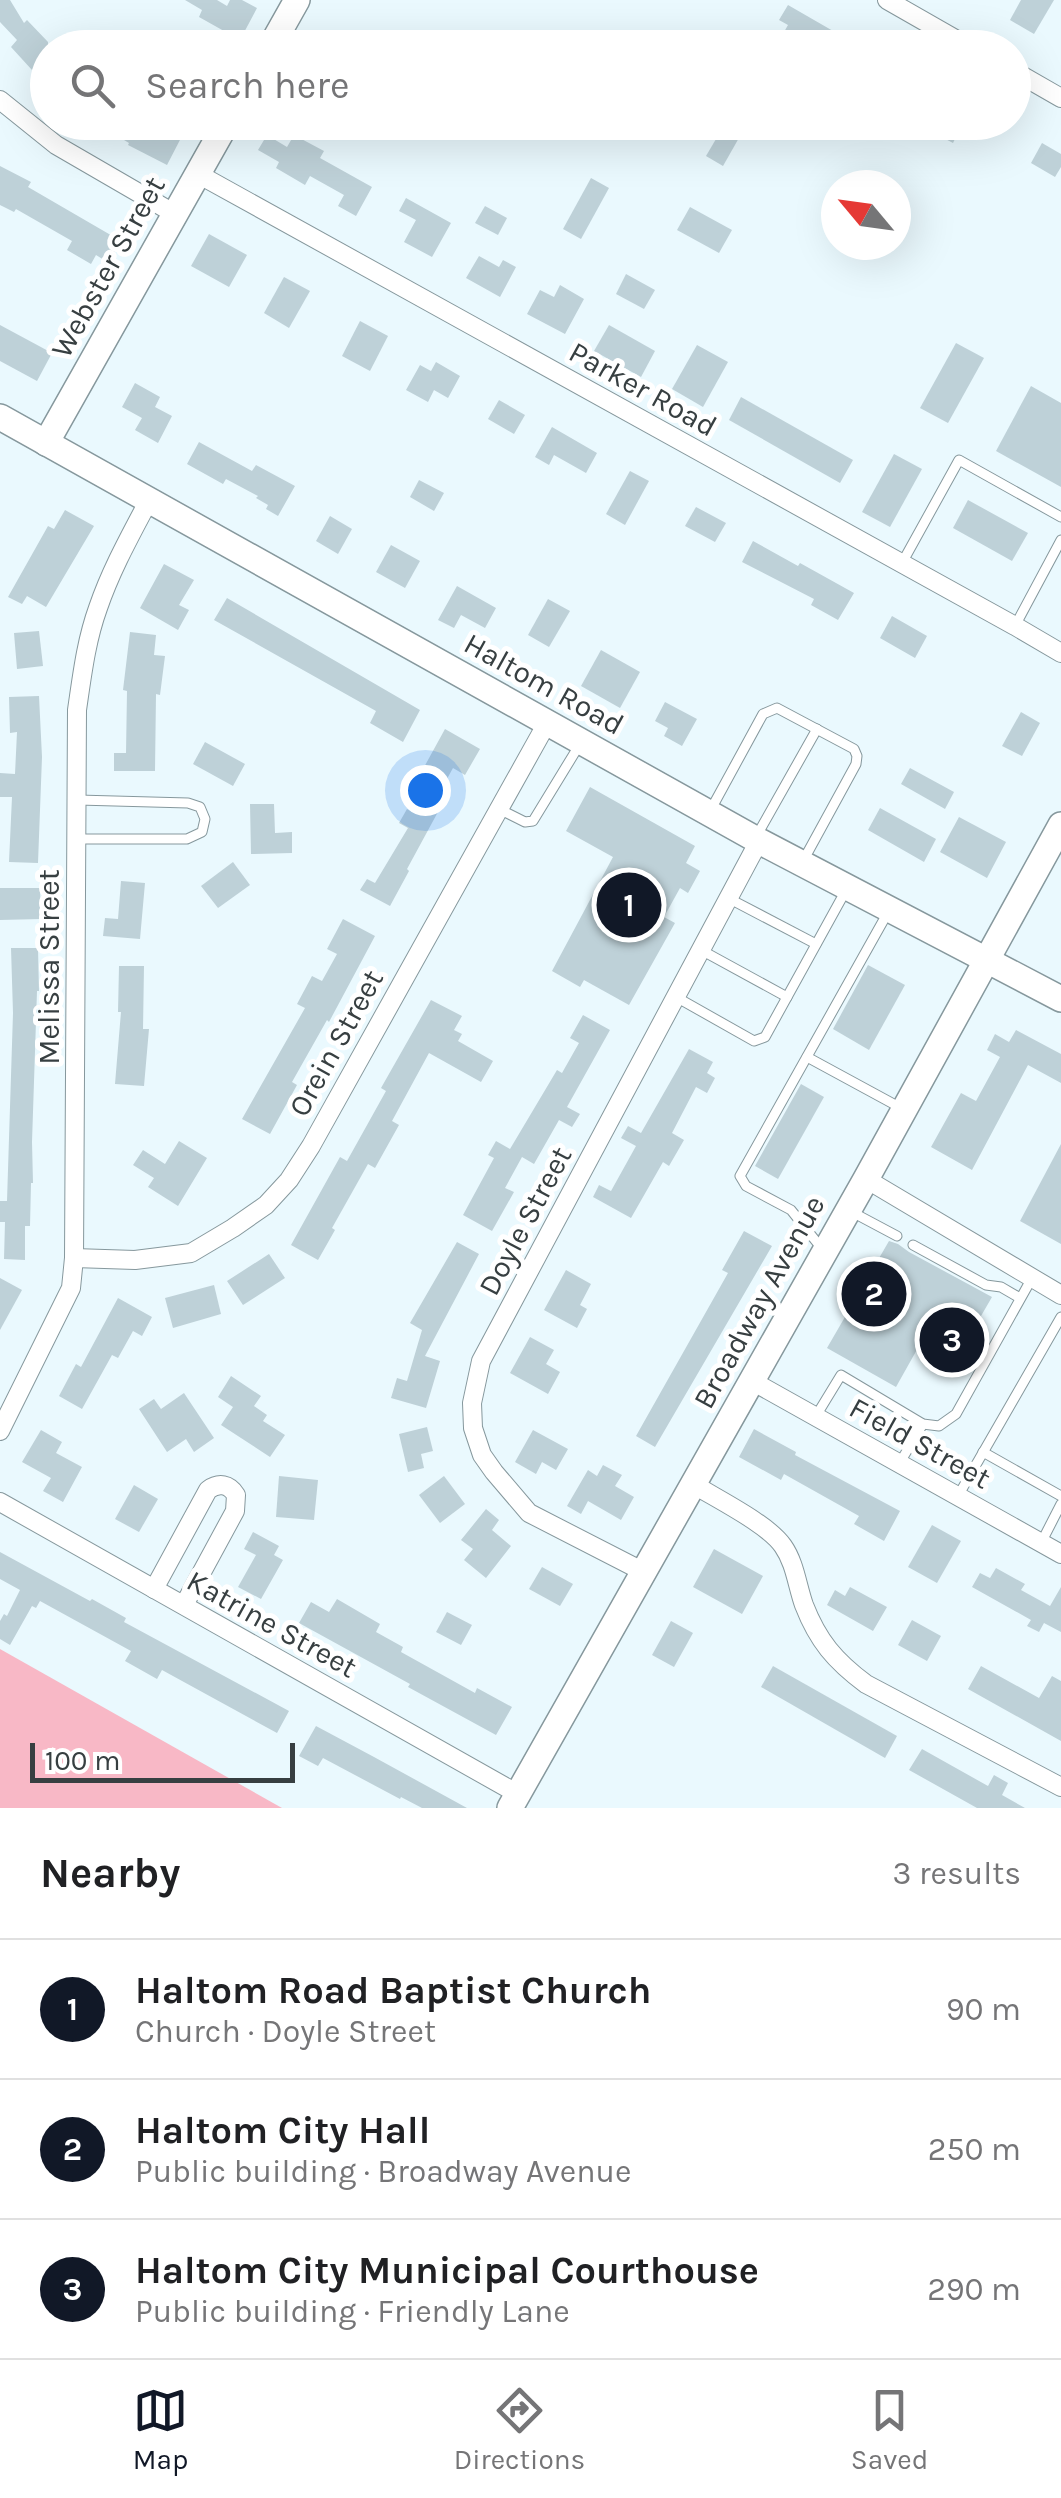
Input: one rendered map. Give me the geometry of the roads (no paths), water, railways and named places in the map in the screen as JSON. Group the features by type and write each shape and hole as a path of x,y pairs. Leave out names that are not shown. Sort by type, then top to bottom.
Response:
{"main road":[{"path":"280,30 297,0"},
{"name":"Webster Street","path":"46,443 218,140"},
{"name":"Haltom Road","path":"0,417 709,814 1061,999"},
{"name":"Broadway Avenue","path":"514,1801 866,1180 1061,826"}],"street":[{"path":"887,0 940,30"},
{"path":"1031,81 1061,98"},
{"path":"0,100 30,124"},
{"path":"50,140 176,214"},
{"name":"Parker Road","path":"198,174 1061,653"},
{"name":"Melissa Street","path":"0,1431 70,1288 74,1258 77,710 96,611 149,500"},
{"name":"Orein Street","path":"74,1258 135,1260 190,1253 266,1205 290,1180 547,723"},
{"name":"Doyle Street","path":"644,1572 529,1513 482,1455 473,1428 472,1403 481,1361 757,840"},
{"path":"866,1180 1061,1294"},
{"name":"Field Street","path":"752,1381 1061,1554"},
{"path":"693,1484 768,1530 782,1544 805,1606 822,1641 838,1662 866,1684 1061,1787"},
{"path":"154,1589 208,1490 228,1486 236,1495 235,1511 184,1606"},
{"name":"Katrine Street","path":"0,1502 514,1801"}],"lane":[{"path":"902,563 958,460 1061,516"},
{"path":"1015,626 1061,540"},
{"path":"709,814 763,714 777,708 854,748 856,764 802,864"},
{"path":"757,840 817,729"},
{"path":"499,808 525,822 534,821 581,742"},
{"path":"77,838 187,840 202,832 205,819 200,807 188,803 78,800"},
{"path":"676,998 754,1041 765,1037 848,888"},
{"path":"728,898 816,944"},
{"path":"824,1252 791,1210 746,1186 740,1176 890,909"},
{"path":"702,950 787,997"},
{"path":"807,1057 904,1110"},
{"path":"848,1210 897,1236"},
{"path":"913,1244 986,1285 1001,1287 1020,1298"},
{"path":"816,1417 841,1374 924,1424 939,1426 956,1414 1032,1278"},
{"path":"958,1496 1061,1317"},
{"path":"900,1464 924,1424"},
{"path":"983,1452 1061,1496"},
{"path":"1040,1542 1061,1504"}],"place":[{"name":"Haltom Road Baptist Church","path":"629,905"},
{"name":"Haltom City Hall","path":"874,1294"},
{"name":"Haltom City Municipal Courthouse","path":"952,1340"}]}
